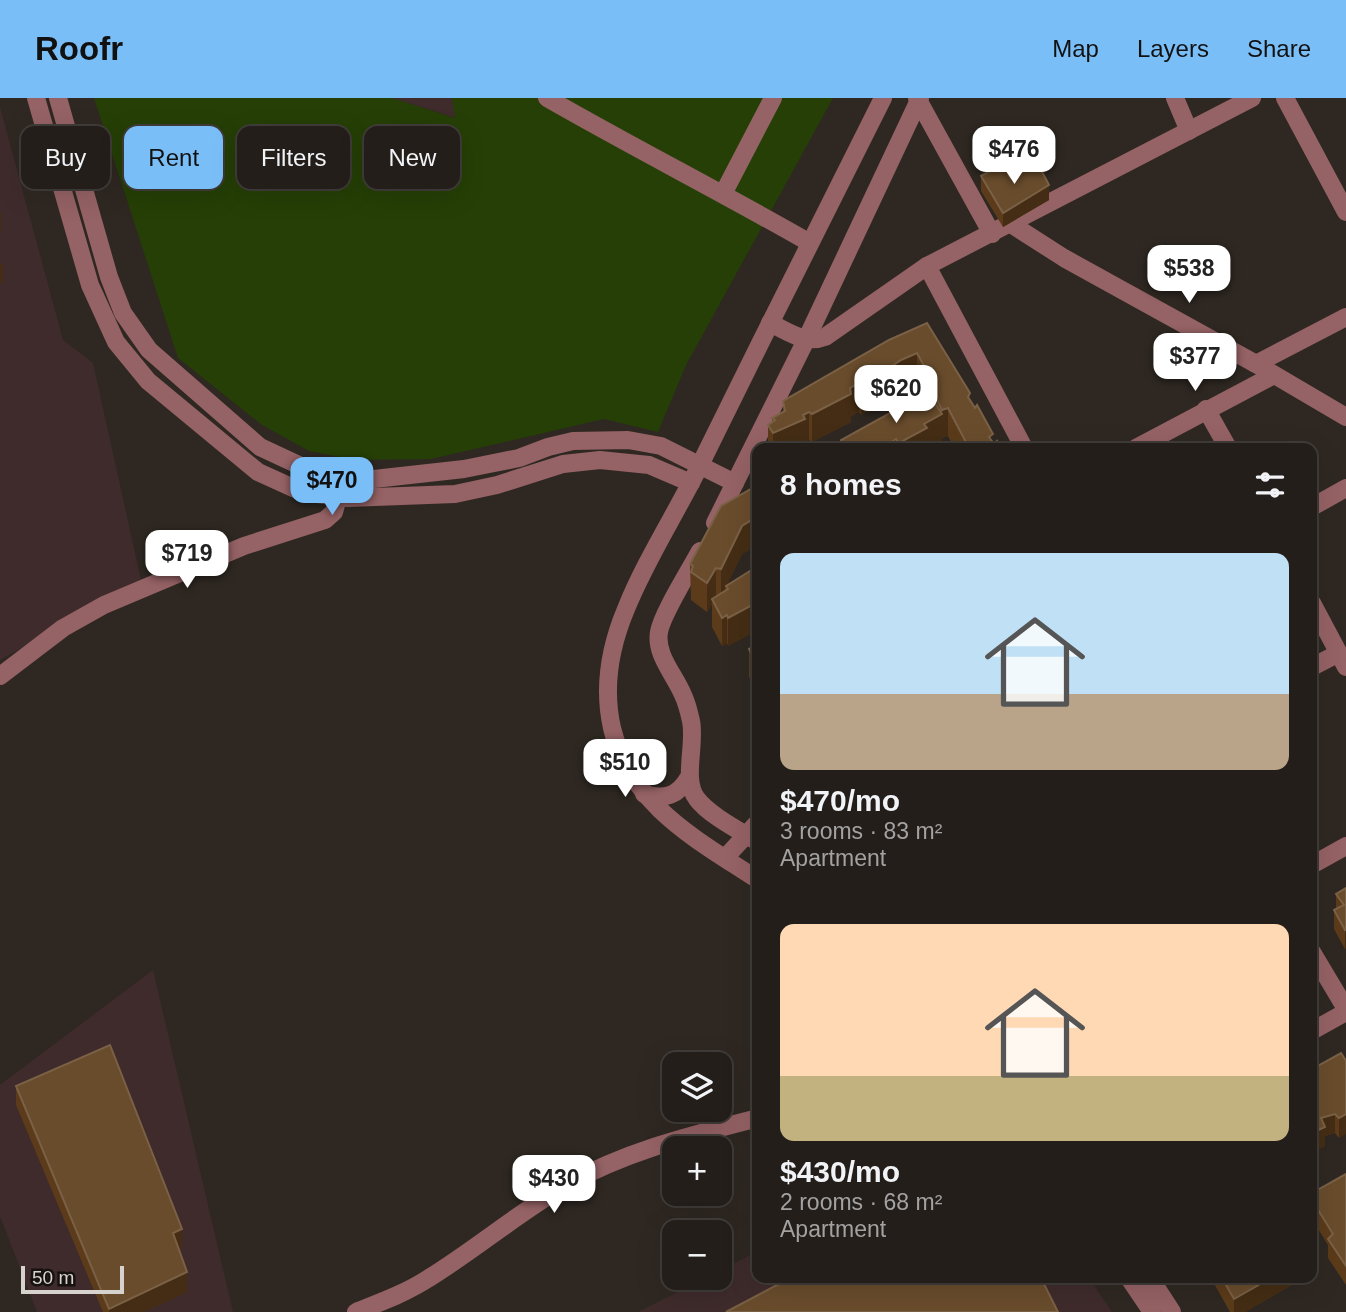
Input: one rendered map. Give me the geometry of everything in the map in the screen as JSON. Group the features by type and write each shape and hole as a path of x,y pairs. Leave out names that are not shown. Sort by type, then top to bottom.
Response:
{"street":[{"path":"36,98 90,285 116,342 136,369 163,394 258,472 295,490 338,498 455,494 497,485 563,464 600,460 649,465 691,483"},
{"path":"58,98 109,278 122,313 149,350 260,447 305,468 356,478 391,478 474,468 519,458 548,447 592,439 628,440 661,446 735,483"},
{"path":"547,98 810,243"},
{"path":"752,876 670,822 644,794 626,764 612,728 608,705 608,670 626,609 883,98"},
{"path":"1175,98 1189,131"},
{"path":"770,323 806,340 817,340 927,266 1252,98"},
{"path":"1285,98 1346,212"},
{"path":"919,99 992,234"},
{"path":"755,443 919,99"},
{"path":"723,194 765,101"},
{"path":"1012,224 1064,258 1346,417"},
{"path":"927,266 1021,443"},
{"path":"90,285 109,278"},
{"path":"1256,365 1346,317"},
{"path":"1145,443 1274,375"},
{"path":"1206,409 1225,443"},
{"path":"752,449 659,629 659,650 684,697 691,723 691,788 696,798 752,831"},
{"path":"1317,504 1346,488"},
{"path":"0,676 63,628 104,605 244,546 325,520 334,512 338,498"},
{"path":"725,502 746,501"},
{"path":"1317,612 1342,660 1317,666"},
{"path":"644,794 657,798 670,796 682,789 689,777"},
{"path":"725,858 752,834"},
{"path":"1317,862 1346,846"},
{"path":"1317,961 1346,1010 1317,1028"},
{"path":"356,1312 429,1278 544,1199 596,1169 657,1145 752,1120"},
{"path":"1132,1283 1148,1309"},
{"path":"1153,1283 1172,1312"}],"shaded area":[{"path":"392,98 452,98 456,118"},
{"path":"0,107 63,340 93,363 141,580 0,660"},
{"path":"153,970 233,1312 37,1312 0,1216 0,1085"},
{"path":"752,1254 752,1283 1092,1283 1112,1312 638,1312 682,1290 732,1290 732,1264"}],"green space":[{"path":"94,98 392,98 455,118 452,98 833,98 686,365 658,432 604,419 431,459 355,460 309,451 262,425 178,358 110,148 110,126 103,126"}],"building":[{"path":"1003,164 1010,178 1038,164 1049,185 1003,213 981,176"},
{"path":"927,323 970,393 968,397 975,408 977,405 993,434 989,437 993,443 966,443 948,408 942,410 932,390 936,388 917,353 901,360 861,387 859,383 850,388 851,394 812,414 809,412 803,415 805,419 773,433 768,425 775,420 772,418 785,411 783,401 889,340"},
{"path":"928,392 942,414 924,424 927,428 899,443 896,439 890,443 843,443 841,440"},
{"path":"752,488 752,520 742,526 721,569 716,568 707,583 691,572 693,566 690,564 721,506"},
{"path":"752,570 752,605 728,618 727,615 722,618 712,599 728,589 726,586"},
{"path":"1346,888 1345,930 1334,910 1344,905 1336,894"},
{"path":"110,1045 182,1229 173,1233 187,1272 109,1309 16,1086"},
{"path":"1341,1053 1346,1061 1346,1114 1339,1118 1335,1114 1321,1118 1325,1127 1317,1131 1317,1066"},
{"path":"1346,1174 1346,1266 1328,1239 1333,1234 1317,1208 1317,1190"},
{"path":"781,1283 1044,1283 1058,1312 726,1312"},
{"path":"1225,1283 1262,1283 1234,1299"}]}
